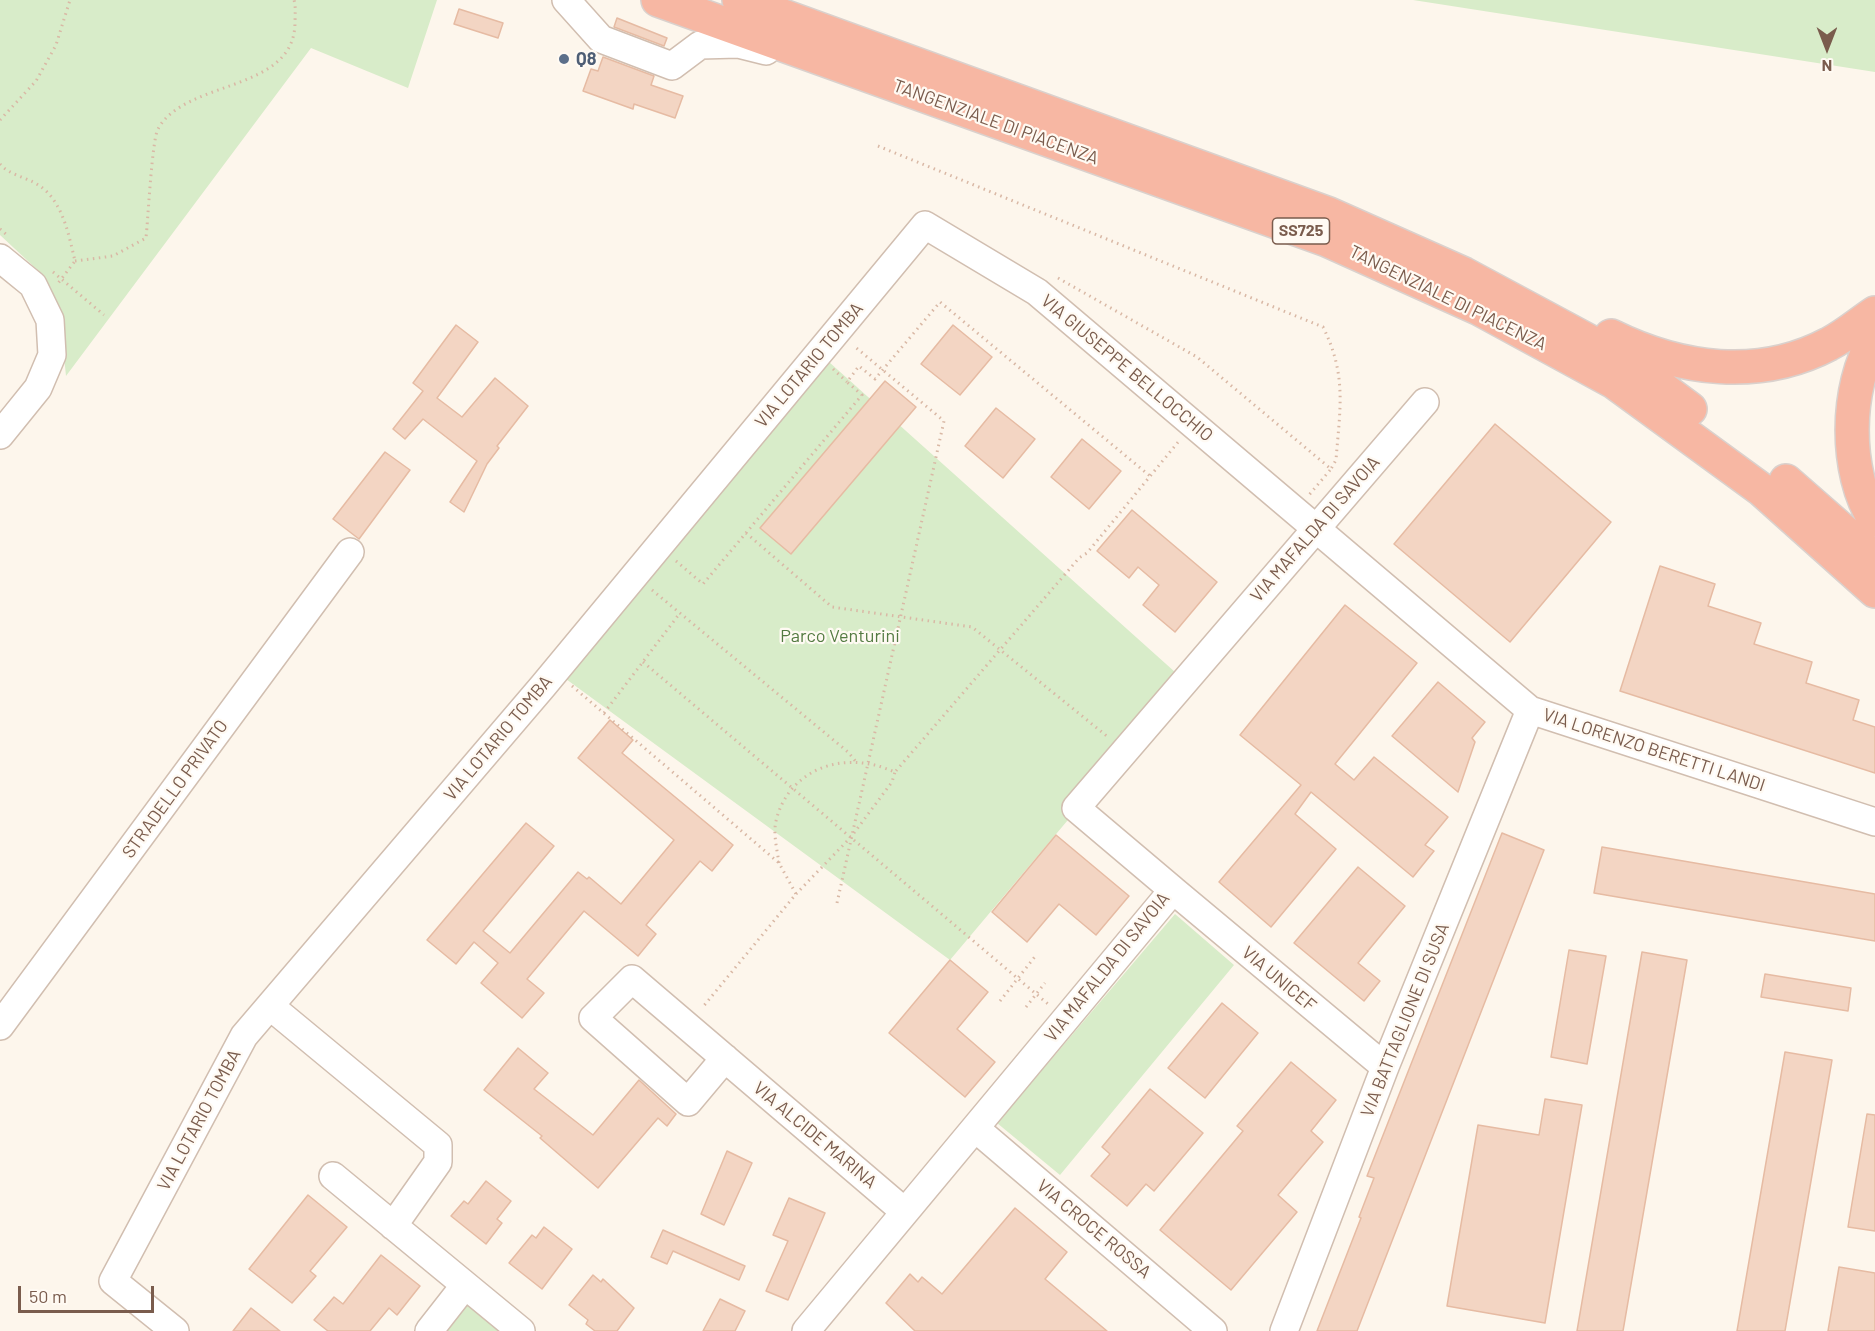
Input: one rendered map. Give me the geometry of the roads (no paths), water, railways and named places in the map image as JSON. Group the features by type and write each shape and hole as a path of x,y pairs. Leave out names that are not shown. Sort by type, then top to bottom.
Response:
{"highway":[{"name":"TANGENZIALE DI PIACENZA","path":"658,0 1327,240 1478,308 1614,382 1761,490 1875,591"},
{"name":"TANGENZIALE DI PIACENZA","path":"739,0 1329,214 1464,274 1624,360 1773,470 1875,559"},
{"path":"1464,274 1567,314 1630,345 1684,362 1721,368 1754,368 1785,362 1830,344 1875,313"},
{"path":"1875,339 1861,371 1852,425 1853,452 1860,481 1875,520"}],"street":[{"path":"566,0 601,39 672,66 700,45 738,44 797,59 918,103 941,102"},
{"path":"781,0 814,28"},
{"name":"VIA LOTARIO TOMBA","path":"176,1331 113,1281 244,1036 555,671 925,225"},
{"name":"VIA GIUSEPPE BELLOCCHIO","path":"925,225 1037,292 1306,519"},
{"path":"0,258 33,285 50,320 52,355 38,388 0,435"},
{"name":"VIA MAFALDA DI SAVOIA","path":"806,1331 1173,890 1076,808 1125,751 1306,519 1425,402"},
{"name":"VIA LORENZO BERETTI LANDI","path":"1306,519 1530,710 1875,822"},
{"name":"STRADELLO PRIVATO","path":"0,1026 350,552"},
{"name":"VIA BATTAGLIONE DI SUSA","path":"1284,1331 1385,1067 1530,710"},
{"name":"VIA UNICEF","path":"1173,890 1385,1067"},
{"name":"VIA ALCIDE MARINA","path":"725,1058 688,1102 593,1018 632,979 688,1026 905,1212"},
{"path":"270,1006 438,1145 438,1162 393,1226"},
{"name":"VIA CROCE ROSSA","path":"975,1128 1213,1331"},
{"path":"333,1176 521,1331"},
{"path":"429,1331 465,1285"}],"place":[{"name":"Q8","path":"564,59"}],"park label":[{"name":"Parco Venturini","path":"840,636"}]}
